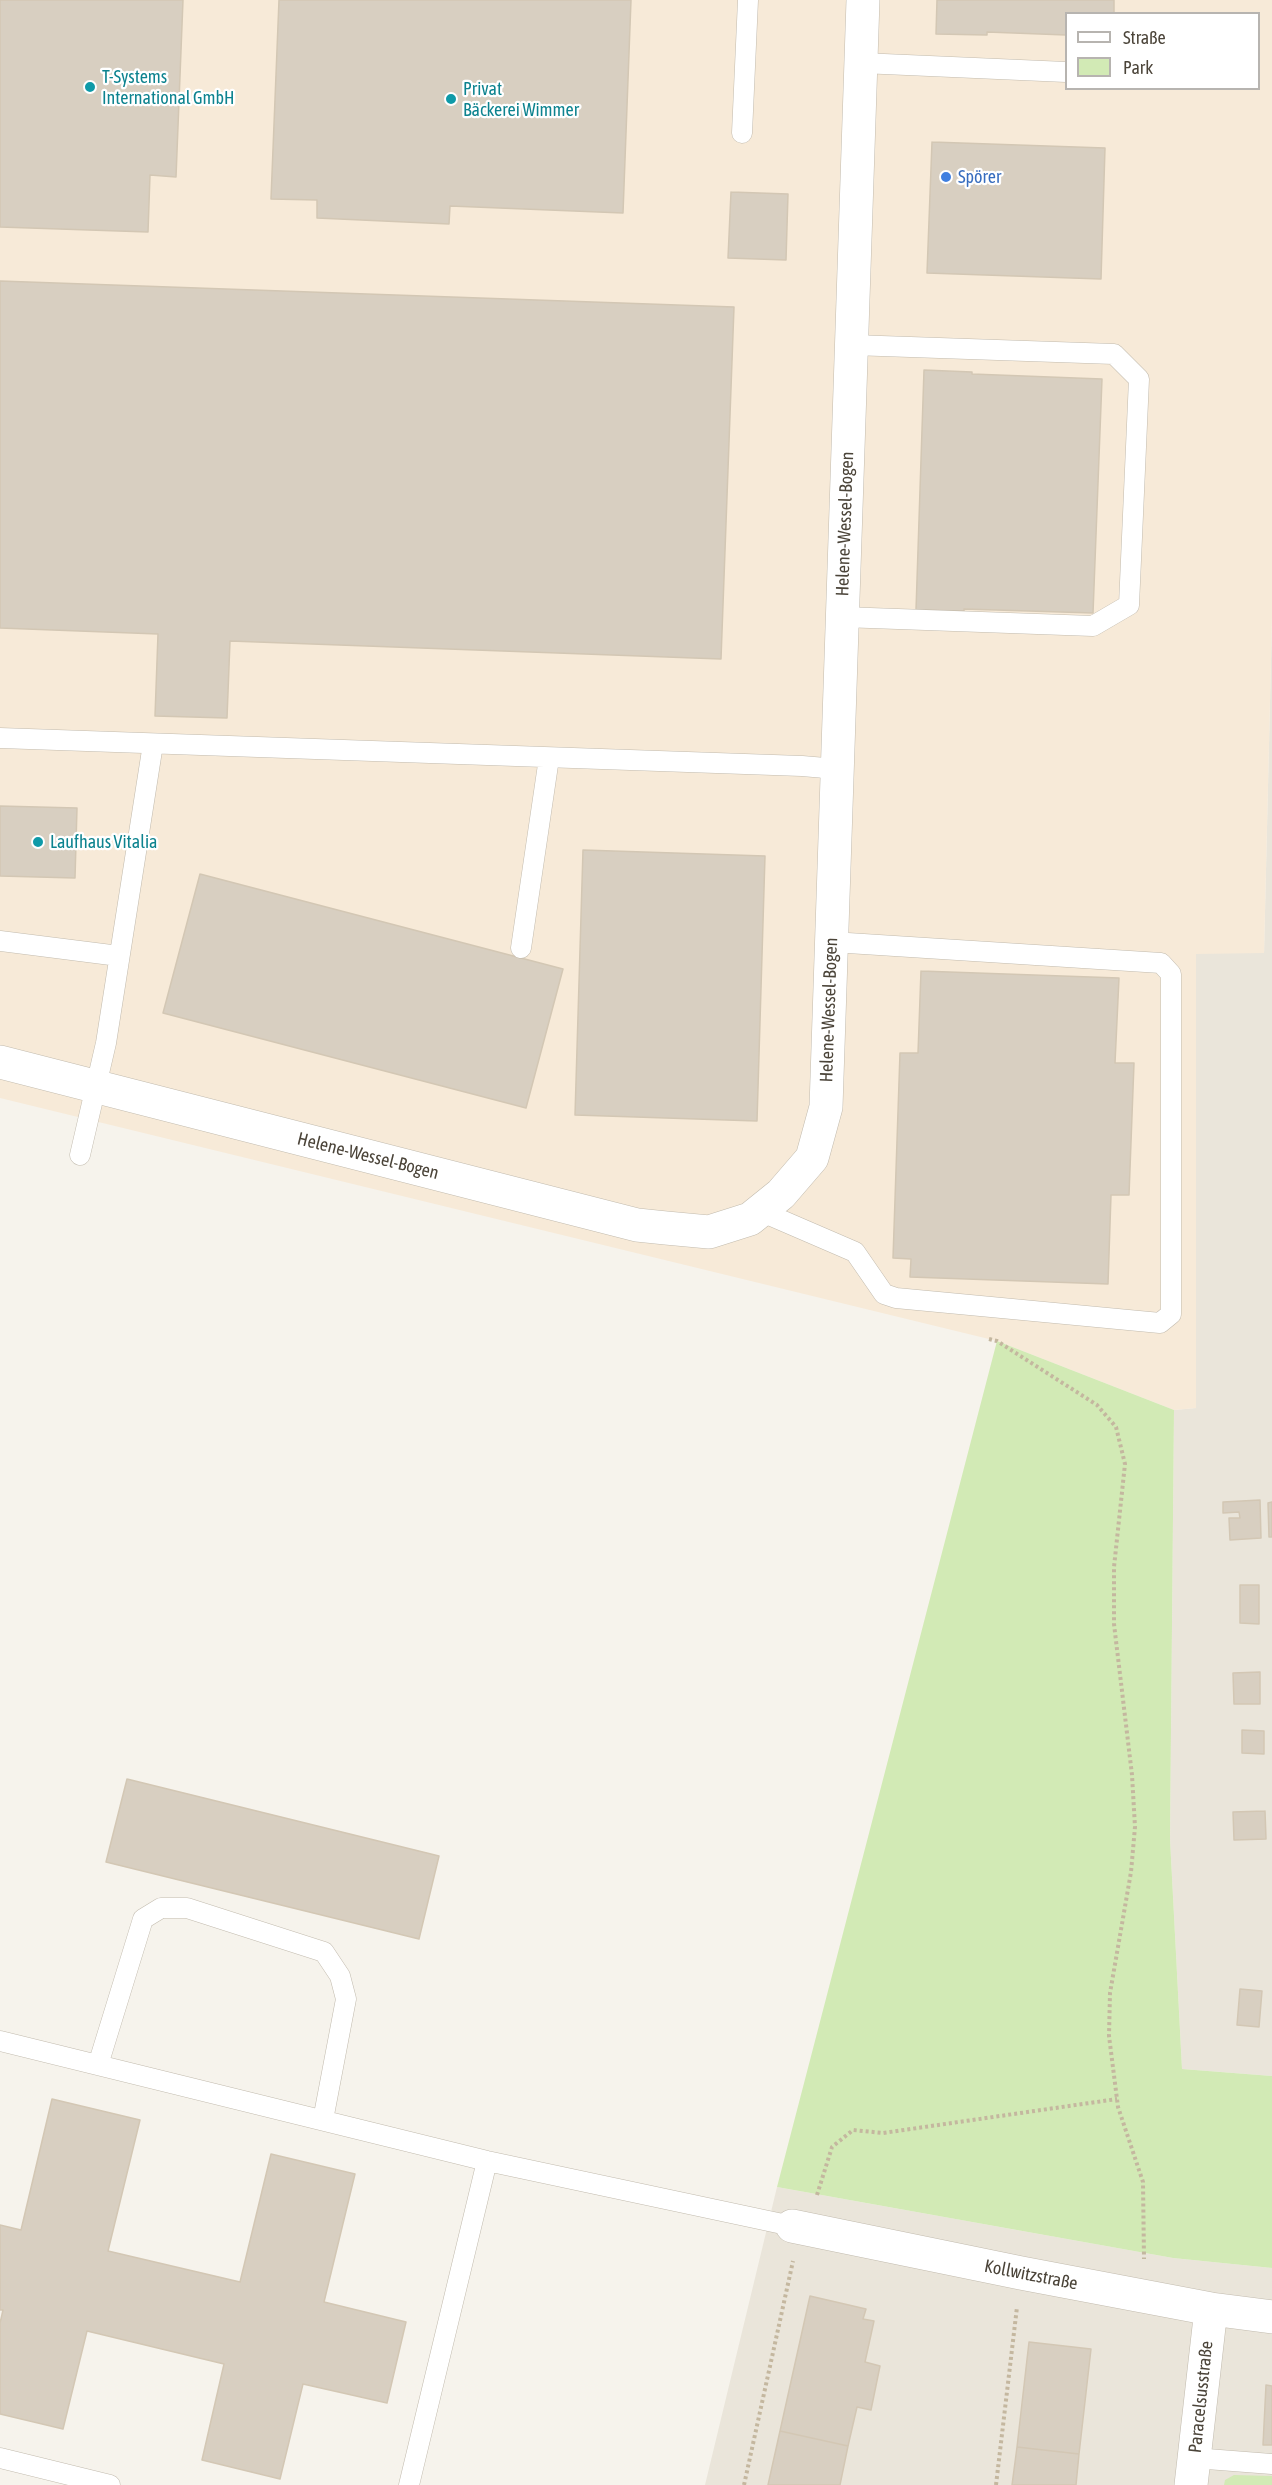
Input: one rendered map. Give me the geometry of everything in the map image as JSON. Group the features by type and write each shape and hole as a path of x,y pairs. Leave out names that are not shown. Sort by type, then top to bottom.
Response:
{"street":[{"name":"Helene-Wessel-Bogen","path":"0,1062 637,1225 709,1232 750,1219 781,1194 812,1158 826,1107 863,0"},
{"name":"Kollwitzstraße","path":"800,2227 1021,2273 1211,2309 1272,2317"},
{"name":"Paracelsusstraße","path":"1192,2471 1211,2309"}],"lane":[{"path":"742,133 748,0"},
{"path":"861,63 1065,72"},
{"path":"842,618 1093,626 1129,605 1139,379 1114,354 852,345"},
{"path":"0,738 837,770"},
{"path":"80,1155 106,1043 153,744"},
{"path":"521,948 549,758"},
{"path":"0,941 119,956"},
{"path":"760,1211 855,1252 885,1294 896,1298 1160,1323 1171,1314 1171,974 1161,963 832,942"},
{"path":"98,2065 143,1919 161,1908 187,1908 324,1952 340,1976 346,1998 322,2120"},
{"path":"0,2041 487,2161 800,2227"},
{"path":"409,2485 487,2161"},
{"path":"0,2458 110,2485"},
{"path":"1192,2471 1272,2464"}],"path":[{"path":"986,1338 997,1341 1097,1405 1116,1427 1125,1464 1114,1567 1114,1624 1132,1774 1135,1827 1131,1872 1110,1994 1108,2036 1117,2098 1143,2182 1144,2259 1137,2295"},
{"path":"744,2485 800,2227 832,2147 853,2130 883,2133 1117,2098"},
{"path":"996,2485 1021,2273"}],"shaded area":[{"path":"0,0 1272,0 1272,617 1264,953 1196,954 1196,1408 1174,1410 997,1341 0,1098"},
{"path":"1272,617 1272,2076 1182,2069 1170,1839 1174,1410 1196,1408 1196,953 1264,953"},
{"path":"777,2187 1173,2258 1272,2268 1272,2485 705,2485"}],"green space":[{"path":"997,1341 1174,1410 1170,1839 1182,2069 1272,2076 1272,2268 1173,2258 777,2187"},
{"path":"1234,2475 1272,2476 1272,2485 1224,2485 1225,2480"}],"building":[{"name":"T-Systems International GmbH","path":"0,0 183,0 176,177 150,175 148,232 0,227"},
{"name":"Privat Bäckerei Wimmer","path":"279,0 631,0 623,213 450,206 449,224 317,218 317,200 271,199"},
{"path":"937,0 1114,0 1114,12 1065,12 1065,35 987,32 987,35 936,34"},
{"path":"932,142 1105,148 1101,279 927,273"},
{"path":"731,192 788,194 786,260 728,258"},
{"path":"0,281 734,307 721,659 230,641 227,718 155,716 158,634 0,628"},
{"path":"924,370 1102,379 1093,613 964,609 964,611 916,610"},
{"name":"Laufhaus Vitalia","path":"0,806 77,808 75,878 0,876"},
{"path":"583,850 765,856 757,1121 575,1115"},
{"path":"200,874 563,969 526,1108 163,1013"},
{"path":"921,971 1119,978 1115,1063 1134,1063 1129,1195 1111,1195 1108,1284 910,1277 911,1259 893,1258 900,1053 918,1053"},
{"path":"1260,1500 1261,1538 1230,1540 1229,1518 1240,1518 1239,1512 1223,1513 1223,1502"},
{"path":"1272,1502 1272,1537 1269,1537 1268,1503"},
{"path":"1240,1585 1259,1585 1259,1624 1240,1623"},
{"path":"1260,1672 1260,1704 1234,1704 1233,1673"},
{"path":"1242,1730 1264,1731 1264,1754 1242,1753"},
{"path":"127,1779 439,1856 419,1939 106,1862"},
{"path":"1265,1811 1266,1839 1234,1840 1233,1812"},
{"path":"1240,1989 1262,1991 1259,2027 1237,2025"},
{"path":"52,2099 140,2120 108,2251 240,2282 271,2154 355,2174 324,2302 406,2322 387,2403 303,2384 280,2479 202,2460 224,2364 87,2331 63,2429 0,2414 0,2323 3,2310 0,2310 0,2225 21,2230"},
{"path":"810,2296 866,2309 863,2319 874,2321 865,2362 880,2366 871,2410 857,2407 848,2446 780,2431"},
{"path":"1029,2342 1091,2349 1079,2454 1017,2447"},
{"path":"1266,2385 1272,2386 1272,2445 1263,2445"},
{"path":"780,2431 848,2446 840,2485 768,2485"},
{"path":"1017,2447 1079,2454 1076,2485 1012,2485"}],"place":[{"name":"T-Systems International GmbH","path":"90,87"},
{"name":"Privat Bäckerei Wimmer","path":"451,99"},
{"name":"Spörer","path":"946,177"},
{"name":"Laufhaus Vitalia","path":"38,842"}]}
